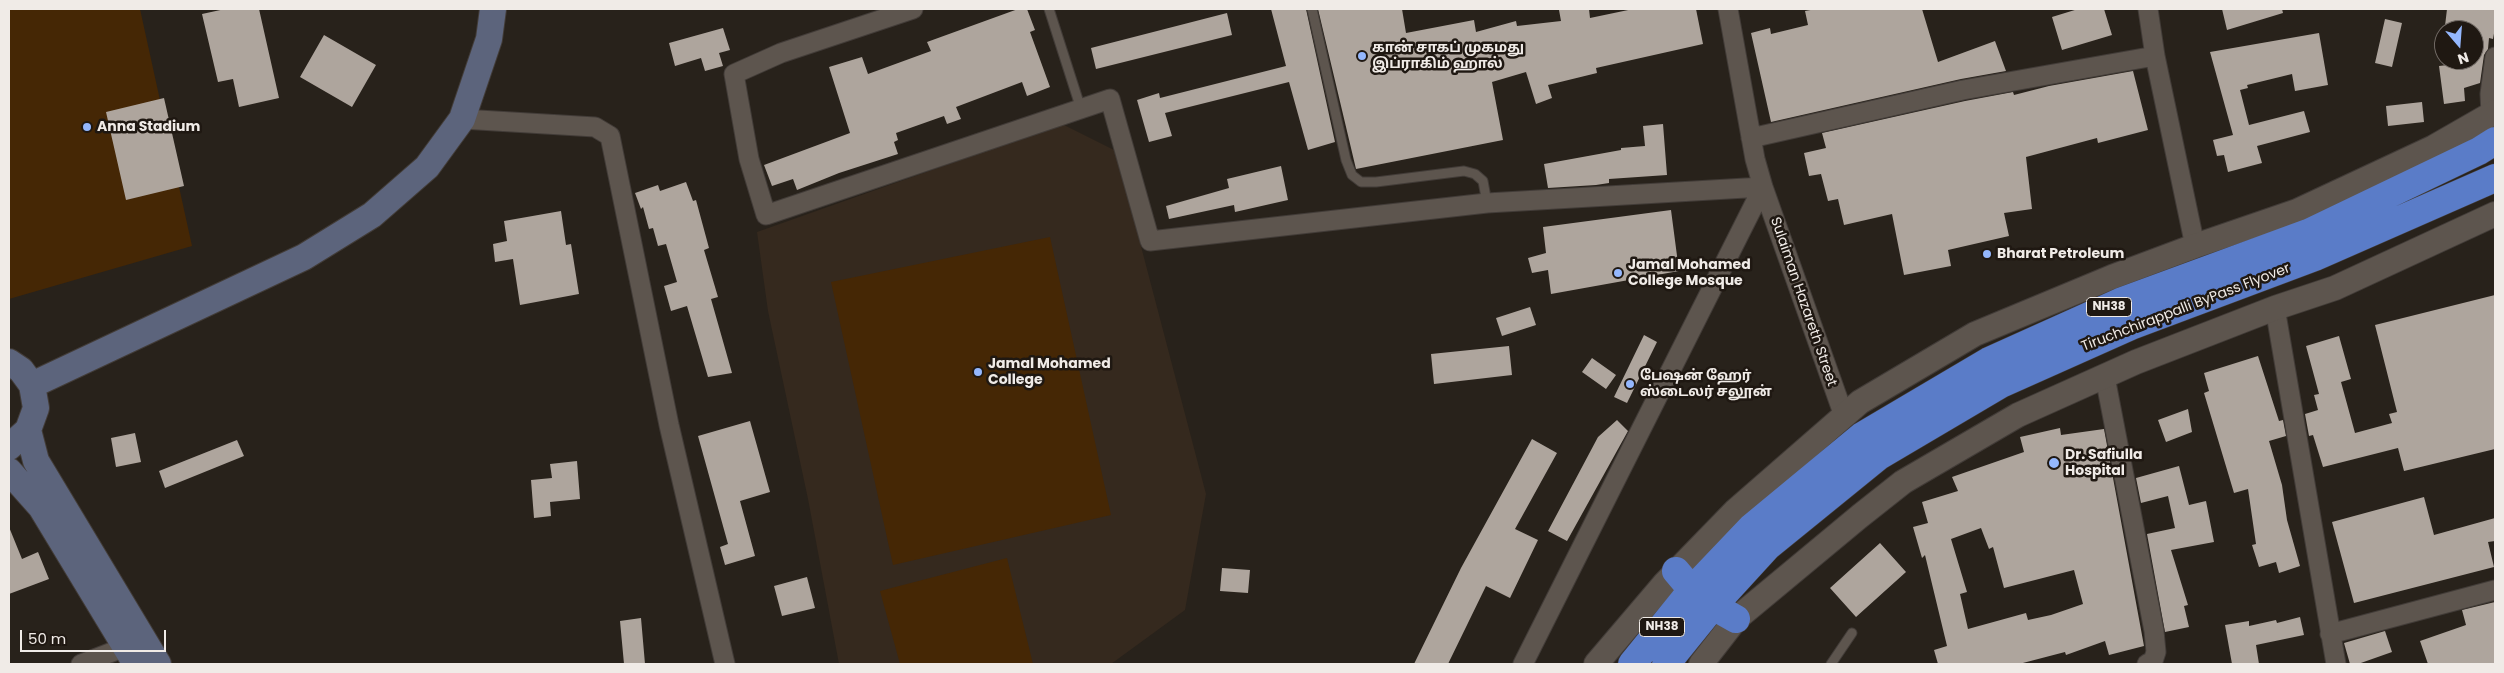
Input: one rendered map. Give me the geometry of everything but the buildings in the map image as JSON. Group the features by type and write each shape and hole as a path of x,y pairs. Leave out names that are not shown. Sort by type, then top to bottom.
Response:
{"highway":[{"name":"Tiruchchirappalli ByPass Flyover","path":"1666,664 1725,612 1759,537 1862,436 1989,361 2120,302 2308,233 2479,151 2494,122"},
{"name":"Tiruchchirappalli ByPass Flyover","path":"1632,664 1684,581 1759,537 1879,456 2001,384 2131,326 2315,258 2495,178"}],"main road":[{"path":"32,385 304,257 372,214 427,167 462,119 489,39 493,9"},
{"path":"9,362 21,370 32,385 36,408 28,430 9,447"},
{"path":"28,430 36,460 158,664"},
{"path":"9,471 41,507 130,655"}],"street":[{"path":"913,9 781,53 734,74 749,159 766,215 1110,99 1150,241 1488,203 1763,187"},
{"name":"Sulaiman Hazareth Street","path":"1728,9 1751,138 1763,187 1844,416"},
{"path":"2148,9 2155,56 2195,246"},
{"path":"1751,138 1963,90 2155,56"},
{"path":"1596,664 1684,581 1735,511 1860,402 1975,334 2112,277 2297,211 2434,147 2494,122 2490,94 2495,57"},
{"path":"462,119 595,127 610,136 669,425 725,664"},
{"path":"1522,664 1763,187"},
{"path":"1701,664 1725,612 1903,482 2018,415 2136,362 2275,308 2335,288 2495,214"},
{"path":"2275,308 2336,664"},
{"path":"2105,377 2154,631 2156,652 2152,661 2147,664"},
{"path":"2330,634 2495,590"},
{"path":"81,664 130,655"}],"lane":[{"path":"1048,9 1081,109"},
{"path":"1312,9 1346,160 1352,175 1361,182 1376,182 1464,171 1475,174 1483,181 1488,203"},
{"path":"1831,664 1852,633"}],"shaded area":[{"name":"Anna Stadium","path":"9,9 140,9 192,246 9,299"},
{"name":"Jamal Mohamed College","path":"1062,124 1116,151 1206,494 1185,610 1111,664 839,664 808,499 768,311 757,232"},
{"path":"1050,237 1111,515 893,565 831,282"},
{"path":"1007,558 1033,664 900,664 880,591"}],"place":[{"name":"கான் சாகப் முகமது இப்ராகிம் ஹால்","path":"1362,56"},
{"name":"Anna Stadium","path":"87,127"},
{"name":"Bharat Petroleum","path":"1987,254"},
{"name":"Jamal Mohamed College Mosque","path":"1618,273"},
{"name":"Jamal Mohamed College","path":"978,372"},
{"name":"பேஷன் ஹேர் ஸ்டைலர் சலூன்","path":"1630,384"},
{"name":"Dr. Safiulla Hospital","path":"2054,463"}]}
